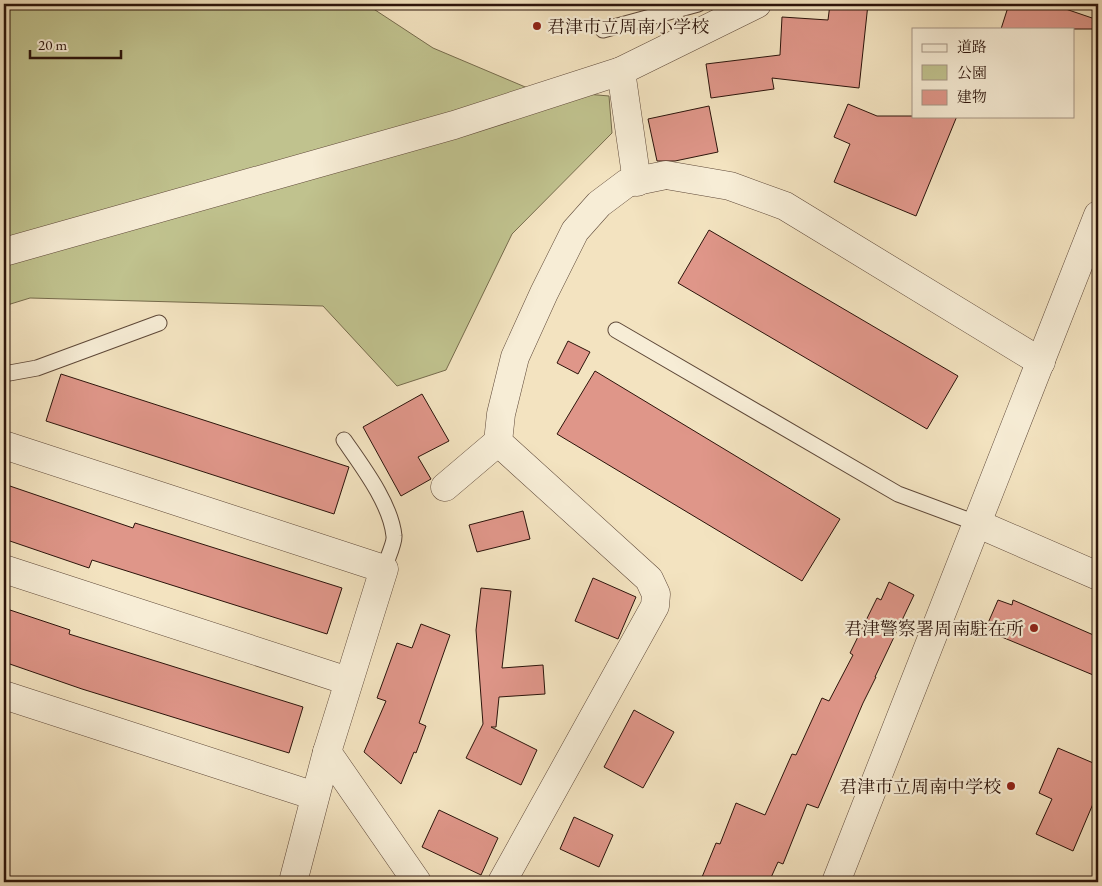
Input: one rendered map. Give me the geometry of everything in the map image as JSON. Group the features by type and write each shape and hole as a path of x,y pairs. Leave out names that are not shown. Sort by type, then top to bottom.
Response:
{"street":[{"path":"4,252 454,125 621,72 743,6"},
{"path":"621,72 637,182"},
{"path":"445,486 498,442 501,414 515,357 574,231 599,204 628,183 666,175 730,186 785,206 1041,362"},
{"path":"836,882 1098,214"},
{"path":"498,442 649,579 656,594 655,606 502,882"},
{"path":"4,445 384,569 327,752 293,882"},
{"path":"976,523 1098,576"},
{"path":"4,569 348,682"},
{"path":"4,695 315,796"},
{"path":"327,752 417,882"}],"lane":[{"path":"603,30 698,4"},
{"path":"4,374 37,368 159,323"},
{"path":"616,330 898,494 976,523"},
{"path":"344,440 370,478 387,510 394,537 384,569"}],"green space":[{"path":"4,4 366,4 433,48 530,89 609,96 612,133 512,234 446,370 397,386 323,306 30,298 4,306"}],"building":[{"path":"830,4 868,4 859,88 772,78 774,89 711,98 706,64 780,55 782,17 828,20"},
{"path":"1009,4 1051,4 1098,20 1098,29 1001,28"},
{"path":"848,104 877,116 956,118 916,216 834,182 850,144 834,137"},
{"path":"709,106 718,152 675,161 657,161 648,119"},
{"path":"709,230 958,376 927,429 678,283"},
{"path":"568,341 590,352 578,374 557,363"},
{"path":"595,371 840,519 802,581 557,434"},
{"path":"61,374 349,467 334,514 46,421"},
{"path":"422,394 449,441 418,457 431,479 401,496 363,427"},
{"path":"4,484 133,528 135,523 342,588 327,634 92,560 89,568 4,539"},
{"path":"523,511 530,539 477,552 469,525"},
{"path":"593,578 636,597 618,639 575,621"},
{"path":"889,582 914,595 863,703 818,808 807,804 783,864 778,862 769,882 700,882 716,843 720,844 736,803 765,815 792,754 796,755 822,698 829,701 853,655 850,653 877,598 881,600"},
{"path":"481,588 511,591 502,668 543,665 545,694 499,697 496,727 491,727 537,750 521,785 466,758 483,724 476,630"},
{"path":"998,600 1012,605 1013,600 1098,637 1098,677 985,630"},
{"path":"4,608 70,630 69,634 303,707 289,753 82,689 4,662"},
{"path":"421,624 450,635 419,723 426,726 416,753 414,752 401,784 364,752 386,701 377,698 397,643 412,648"},
{"path":"634,710 674,732 643,788 604,767"},
{"path":"1058,748 1098,765 1098,792 1073,851 1036,834 1052,799 1039,793"},
{"path":"439,810 498,838 481,875 422,847"},
{"path":"574,817 613,835 599,867 560,849"}],"place":[{"name":"君津市立周南小学校","path":"537,26"},
{"name":"君津警察署周南駐在所","path":"1034,628"},
{"name":"君津市立周南中学校","path":"1011,786"}]}
